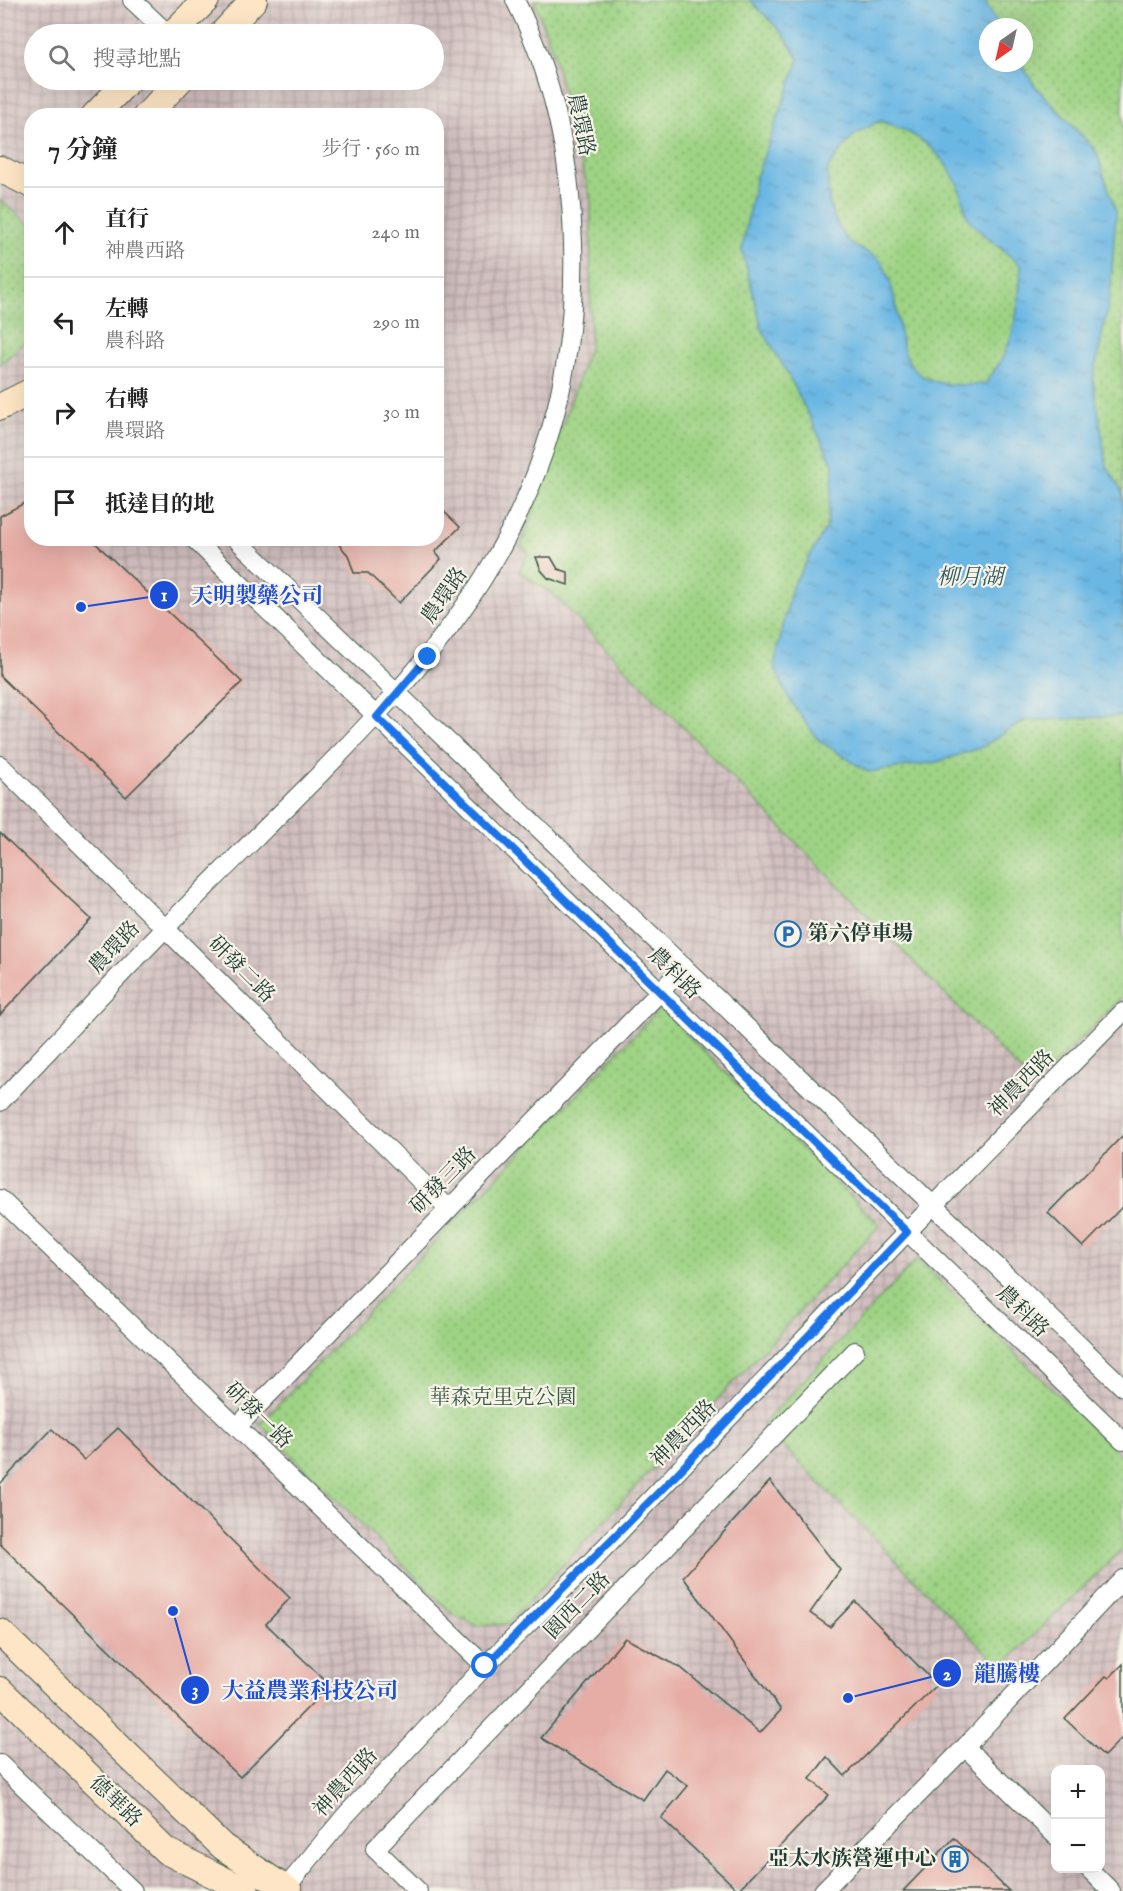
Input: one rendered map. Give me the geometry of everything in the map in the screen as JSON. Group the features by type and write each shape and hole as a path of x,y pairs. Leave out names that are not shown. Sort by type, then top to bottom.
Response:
{"street":[{"path":"132,0 159,24"},
{"path":"181,24 206,0"},
{"path":"231,24 254,0"},
{"name":"農環路","path":"0,1102 166,927 398,694 483,583 528,496 546,447 560,397 569,346 574,272 572,203 561,136 546,77 515,0"},
{"path":"102,108 119,90"},
{"path":"154,108 171,90"},
{"path":"0,169 24,180"},
{"path":"0,407 24,395"},
{"name":"農科路","path":"201,546 1123,1441"},
{"name":"農科路","path":"243,546 1123,1387"},
{"name":"研發二路","path":"0,765 449,1209"},
{"name":"研發三路","path":"237,1427 684,967"},
{"name":"神農西路","path":"282,1890 345,1816 485,1666 648,1503 907,1232 1123,1012"},
{"name":"研發一路","path":"0,1198 485,1666"},
{"name":"園西二路","path":"418,1891 375,1849 855,1351"},
{"path":"823,1891 965,1747 1123,1579"},
{"path":"0,1632 223,1847 282,1890"},
{"name":"德華路","path":"0,1690 166,1851 246,1891"},
{"path":"965,1747 1051,1831"},
{"path":"0,1764 133,1891"},
{"path":"175,1856 211,1891"},
{"path":"1092,1873 1111,1891"}],"shaded area":[{"path":"0,0 1123,0 1123,1891 0,1891"}],"green space":[{"path":"534,0 1123,0 1123,997 1034,1085 552,593 519,572 528,553 521,546 590,345 591,201 552,49"},
{"path":"0,200 24,220 24,344 0,364"},
{"name":"華森克里克公園","path":"660,1008 880,1225 508,1624 478,1626 454,1615 260,1424"},
{"path":"917,1259 1123,1457 1123,1549 1001,1667 762,1425"}],"water":[{"name":"柳月湖","path":"750,0 984,0 995,18 979,18 979,72 1026,72 1035,86 1096,151 1116,211 1110,297 1093,379 1107,466 1123,494 1123,716 1024,721 980,748 937,762 868,772 818,740 789,699 774,666 792,587 827,526 834,466 790,378 762,329 742,250 755,180 799,60 784,35","holes":["879,121 905,131 926,144 944,161 958,185 971,222 1021,266 1017,314 1009,343 1003,357 984,384 950,384 927,378 912,367 904,351 892,288 883,264 845,237 831,209 828,168 853,136"]}],"building":[{"path":"24,503 24,546 98,546 242,682 126,797 0,676 0,516"},
{"path":"444,512 460,527 444,543"},
{"path":"340,546 441,546 435,552 441,559 399,603 368,573 354,573 348,555"},
{"path":"536,557 551,557 558,569 568,572 568,585 548,578 541,570"},
{"path":"0,833 91,919 0,1015"},
{"path":"1123,1135 1123,1206 1083,1247 1048,1213"},
{"path":"118,1428 290,1598 266,1624 330,1685 240,1777 0,1544 0,1484 52,1429 84,1460"},
{"path":"770,1481 840,1570 810,1613 830,1627 855,1601 937,1685 845,1776 827,1757 810,1779 829,1795 738,1890 661,1818 688,1786 665,1769 643,1800 541,1738 625,1638 681,1668 760,1733 781,1710 683,1577"},
{"path":"1123,1664 1123,1737 1104,1756 1065,1719 1106,1676 1109,1678"},
{"name":"亞太水族營運中心","path":"954,1838 1009,1891 903,1891"}],"place":[{"name":"天明製藥公司","path":"81,607"},
{"name":"第六停車場","path":"788,934"},
{"name":"大益農業科技公司","path":"173,1611"},
{"name":"龍騰樓","path":"848,1698"},
{"name":"亞太水族營運中心","path":"955,1859"}],"route":[{"path":"428,657 377,717 907,1232 673,1478 485,1666"}]}
